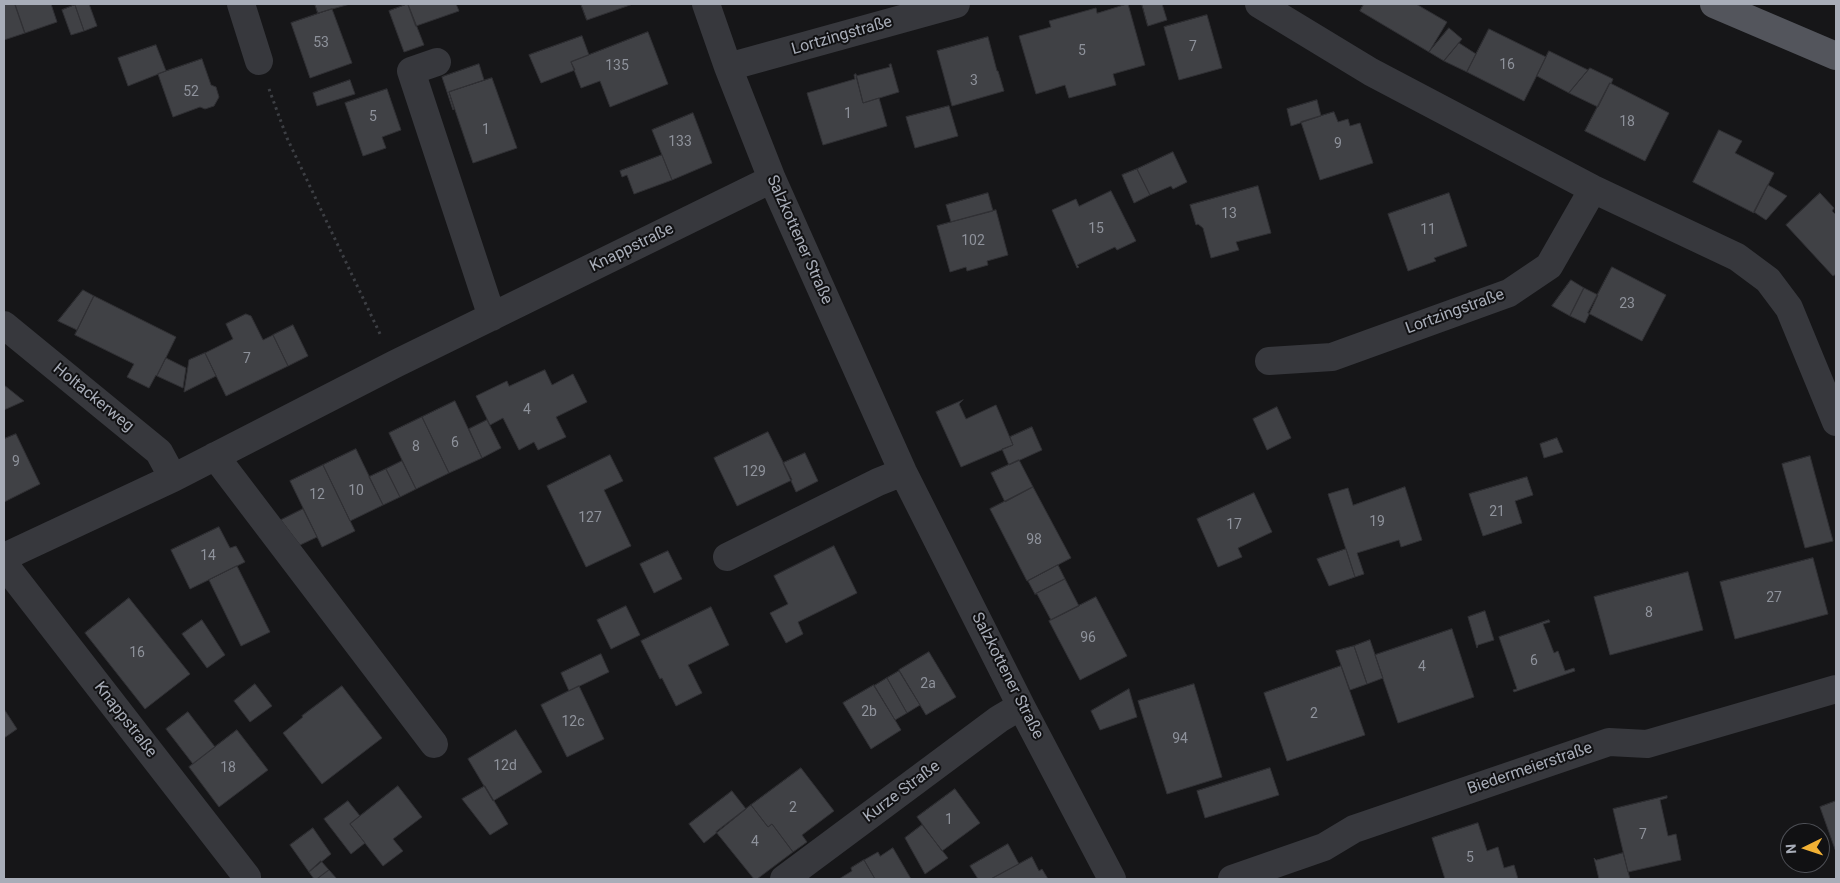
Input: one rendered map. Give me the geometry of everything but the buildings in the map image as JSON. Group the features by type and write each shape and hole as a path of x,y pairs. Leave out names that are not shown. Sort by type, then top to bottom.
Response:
{"main road":[{"path":"1714,4 1836,56"}],"street":[{"path":"241,4 259,60"},
{"name":"Salzkottener Straße","path":"706,4 728,68 772,179 903,472 1021,706 1112,879"},
{"name":"Lortzingstraße","path":"728,68 956,4"},
{"path":"1259,4 1372,72 1593,189 1737,257 1768,280 1789,308 1836,422"},
{"path":"437,62 411,71 492,317"},
{"name":"Knappstraße","path":"4,557 173,478 395,364 772,179"},
{"name":"Lortzingstraße","path":"1268,361 1332,357 1509,293 1549,266 1593,189"},
{"name":"Holtackerweg","path":"4,326 160,452 173,478"},
{"path":"215,456 434,744"},
{"path":"727,557 878,482 903,472"},
{"name":"Knappstraße","path":"4,564 247,877"},
{"name":"Biedermeierstraße","path":"1232,879 1324,847 1354,829 1609,742 1647,744 1836,689"},
{"name":"Kurze Straße","path":"784,879 999,719 1021,706"}],"path":[{"path":"259,60 287,138 395,364"}]}
